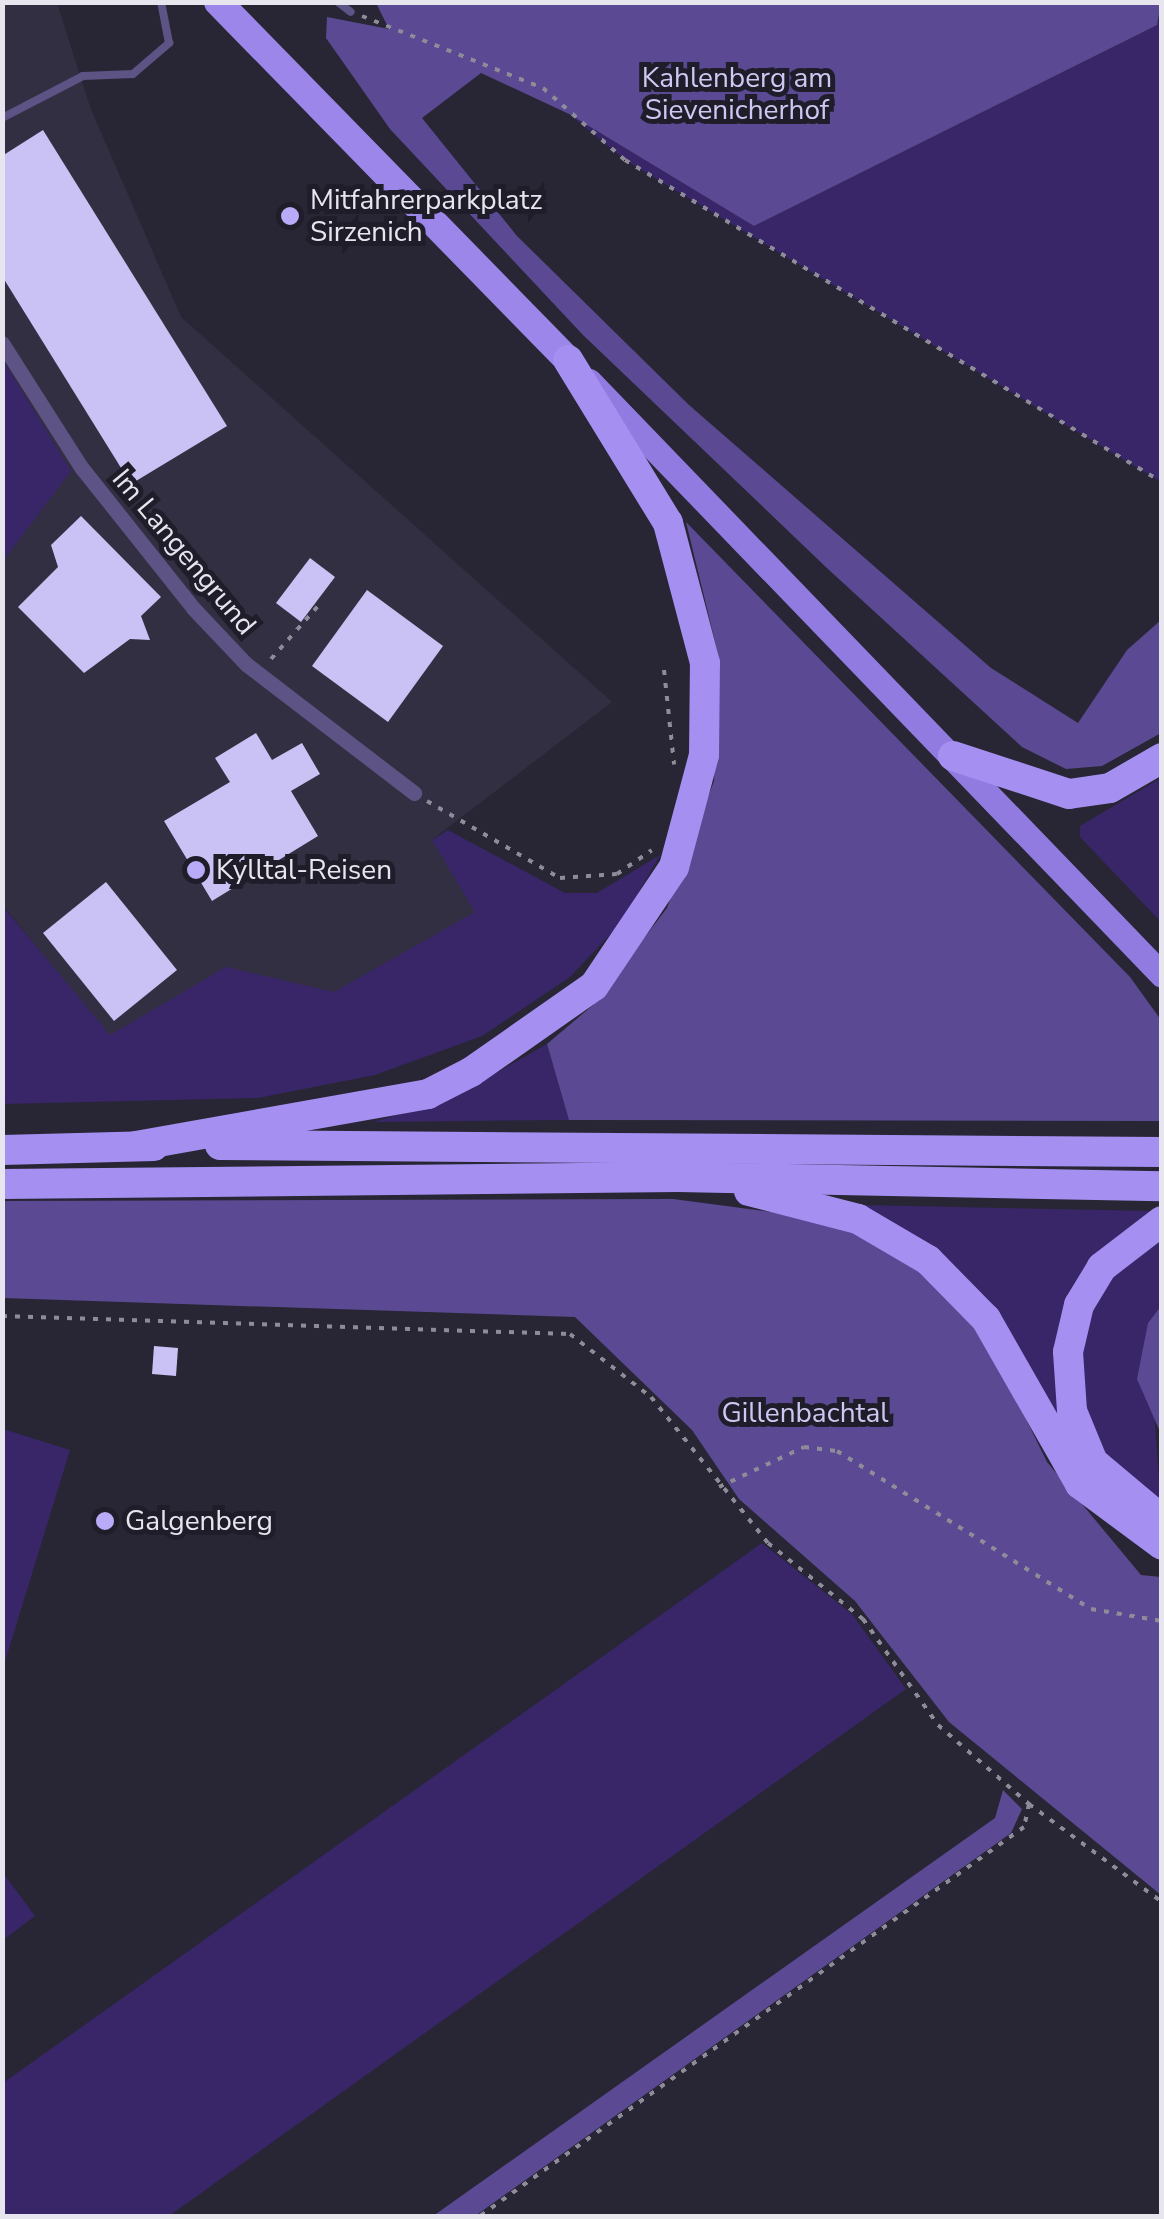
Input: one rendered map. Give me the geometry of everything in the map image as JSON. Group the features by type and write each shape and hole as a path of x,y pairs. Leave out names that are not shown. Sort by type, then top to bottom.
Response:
{"highway":[{"path":"136,1146 428,1094 471,1072 594,986 674,867 704,755 706,663 668,523 568,360 218,2"},
{"path":"953,756 1033,787 1085,794 1162,758"},
{"path":"2,1150 136,1146 1162,1152"},
{"path":"2,1184 678,1177 1162,1186"},
{"path":"678,1177 835,1211 928,1260 986,1319 1080,1484 1162,1545"},
{"path":"1162,1221 1123,1244 1084,1294 1068,1370 1092,1462 1162,1520"}],"main road":[{"path":"568,360 1162,975"}],"street":[{"name":"Im Langengrund","path":"2,343 128,531 246,664 414,793"}],"lane":[{"path":"2,118 83,76 133,74 170,43 160,2"},
{"path":"338,2 351,12"}],"path":[{"path":"351,12 530,80 625,160 1162,482"},
{"path":"246,664 283,654 320,605"},
{"path":"664,670 677,738 673,770"},
{"path":"414,793 560,878 618,874 660,835"},
{"path":"2,1316 570,1334 652,1396 717,1488 768,1543 863,1619 946,1734 1028,1804 1162,1902"},
{"path":"717,1488 804,1447 837,1450 1091,1608 1162,1621"},
{"path":"480,2216 1024,1827 1028,1804"}],"shaded area":[{"path":"2,3 57,3 90,107 181,317 612,702 433,839 476,912 334,992 226,968 109,1036 3,905"},
{"path":"1162,19 1161,482 625,160 569,114 754,226"},
{"path":"3,360 71,471 2,561"},
{"path":"1161,778 1161,922 1080,837 1080,826"},
{"path":"448,830 565,893 597,893 660,855 621,923 570,977 482,1036 375,1075 258,1098 3,1104 2,905 110,1035 226,967 334,992 475,912 432,840"},
{"path":"547,1044 569,1120 373,1122 450,1099"},
{"path":"862,1205 1150,1211 1109,1245 1064,1423"},
{"path":"1161,1235 1161,1306 1148,1323 1161,1510 1100,1455 1081,1417 1082,1326 1098,1290"},
{"path":"2,1429 70,1450 3,1668"},
{"path":"762,1543 852,1614 906,1689 169,2216 3,2216 3,2083"},
{"path":"2,1873 35,1916 3,1940"}],"green space":[{"name":"Kahlenberg am Sievenicherhof","path":"376,3 1161,3 1157,25 754,226 569,114 481,73 422,118 517,236 689,405 991,668 1078,723 1127,650 1161,620 1161,733 1102,766 1066,769 1022,747 828,569 583,335 390,129 326,38 327,17 389,29"},
{"path":"686,522 1130,977 1161,1020 1161,1121 569,1120 547,1044 593,1005 667,908 714,781 719,658"},
{"name":"Gillenbachtal","path":"673,1199 840,1221 945,1288 993,1352 1047,1462 1141,1575 1161,1577 1161,1895 949,1722 855,1601 739,1499 692,1430 575,1317 3,1298 2,1201"},
{"path":"1161,1306 1161,1434 1137,1379 1148,1323"},
{"path":"1003,1790 1022,1809 1011,1833 475,2216 433,2216 995,1818"}],"building":[{"path":"43,130 227,426 131,484 2,276 2,156"},
{"path":"81,516 161,597 141,616 150,640 130,639 84,673 18,607 58,567 51,545"},
{"path":"310,558 335,577 301,622 276,603"},
{"path":"367,590 443,646 388,722 312,666"},
{"path":"256,733 272,760 302,743 320,774 291,791 318,836 212,901 164,821 230,782 215,758"},
{"path":"106,882 177,970 114,1021 43,933"},
{"path":"154,1346 178,1348 176,1376 152,1374"}],"place":[{"name":"Mitfahrerparkplatz Sirzenich","path":"290,216"},
{"name":"Kylltal-Reisen","path":"196,870"},
{"name":"Galgenberg","path":"105,1521"}]}
